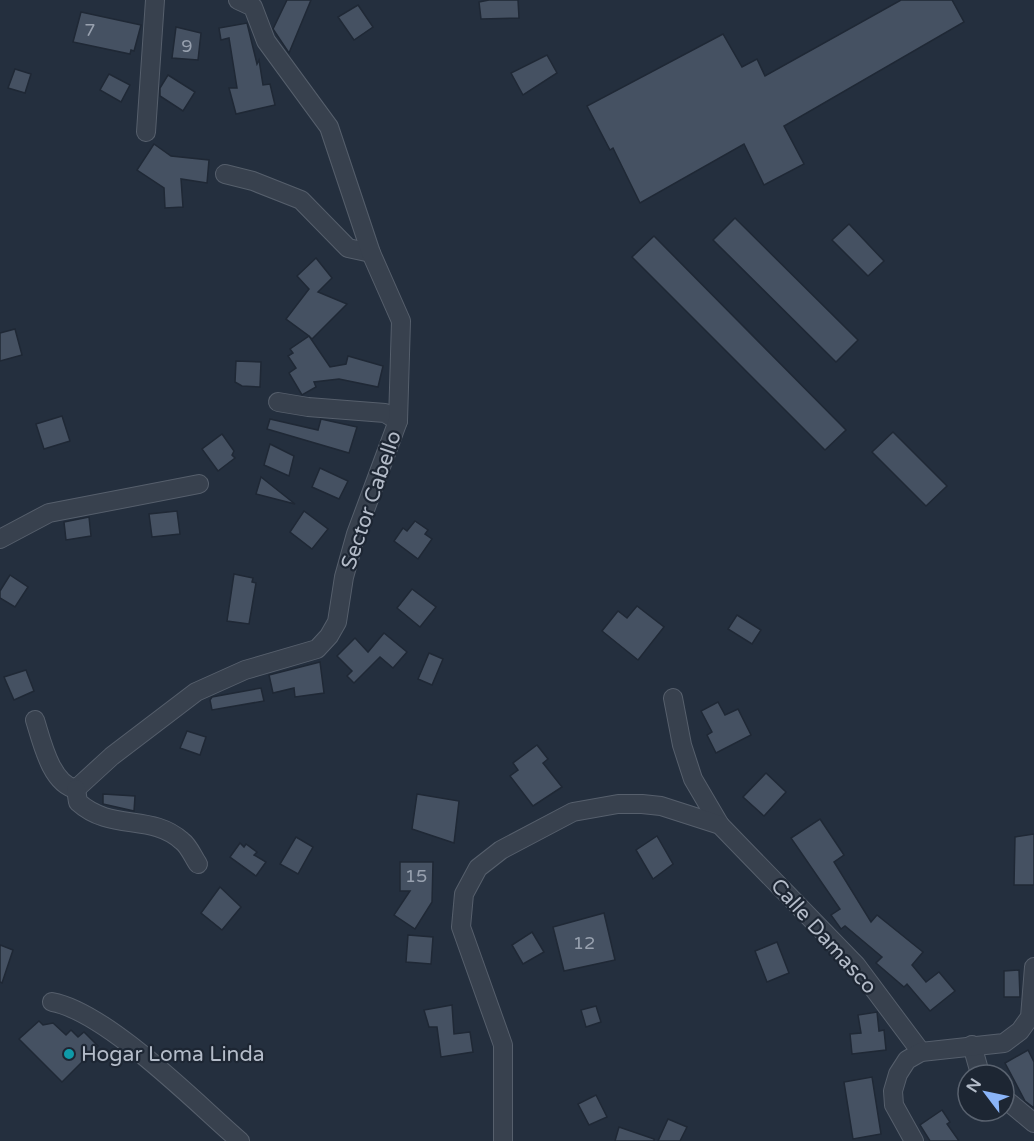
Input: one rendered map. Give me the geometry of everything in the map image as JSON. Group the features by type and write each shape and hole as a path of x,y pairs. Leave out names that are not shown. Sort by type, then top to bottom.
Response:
{"street":[{"path":"146,132 155,0"},
{"name":"Sector Cabello","path":"76,789 112,756 196,692 245,670 317,649 329,636 337,622 344,578 356,534 398,421 401,321 371,253 329,127 266,41 253,7 238,0"},
{"path":"225,174 301,200 348,248 371,253"},
{"name":"Sector Cabello","path":"278,402 308,407 385,413 398,421"},
{"path":"0,539 49,513 200,484"},
{"name":"Calle Damasco","path":"673,698 682,745 693,779 720,825 856,965 921,1052"},
{"path":"35,720 45,752 58,777 67,787 76,789 78,802 101,818 162,829 184,842 198,864"},
{"name":"Calle Damasco","path":"503,1141 503,1045 461,927 464,894 478,868 501,850 573,812 618,804 660,806 720,825"},
{"path":"914,1141 894,1104 893,1091 898,1074 907,1060 921,1052 1004,1043 1020,1031 1030,1017 1034,967"},
{"path":"52,1002 68,1005 114,1034 240,1141"},
{"path":"972,1045 977,1063"},
{"path":"1016,1108 1034,1123"}],"building":[{"path":"287,0 311,0 289,53 273,29"},
{"path":"518,0 519,18 481,19 479,2"},
{"path":"901,0 952,0 964,22 784,126 804,164 764,185 744,144 640,203 613,148 610,150 587,106 723,34 742,67 757,59 765,76"},
{"path":"358,5 373,27 354,40 338,17"},
{"path":"81,12 141,25 134,51 131,50 130,54 73,42"},
{"path":"247,23 257,64 259,60 263,85 270,84 275,105 236,114 229,88 237,88 229,38 221,40 219,28"},
{"path":"176,27 201,33 198,60 172,58"},
{"path":"547,55 557,73 523,95 511,73"},
{"path":"15,69 31,74 25,93 8,88"},
{"path":"109,74 130,85 121,102 100,90"},
{"path":"168,75 195,92 183,111 160,96 160,88"},
{"path":"154,144 171,156 209,160 207,183 181,179 183,207 165,208 164,188 137,170"},
{"path":"735,218 858,340 836,362 713,240"},
{"path":"849,224 884,261 868,276 832,240"},
{"path":"654,236 846,430 825,450 632,257"},
{"path":"316,258 332,278 318,292 347,304 312,339 286,319 309,289 297,276"},
{"path":"15,329 22,355 0,361 0,333"},
{"path":"309,336 330,367 346,364 348,356 383,366 378,387 339,379 314,382 316,387 302,395 289,373 296,368 288,356 293,353 290,349"},
{"path":"236,361 261,362 260,387 242,386 235,382"},
{"path":"62,416 70,441 44,449 36,424"},
{"path":"270,419 318,430 321,419 357,427 349,453 267,429"},
{"path":"893,432 947,486 926,506 872,452"},
{"path":"222,434 234,451 232,455 235,458 218,471 202,449"},
{"path":"270,444 294,456 289,476 264,465"},
{"path":"320,468 348,481 339,499 312,487"},
{"path":"261,477 295,504 256,494"},
{"path":"177,511 180,534 152,537 149,514"},
{"path":"304,511 328,529 312,549 290,532"},
{"path":"89,517 91,536 66,540 64,522"},
{"path":"415,521 428,530 425,534 432,539 418,559 394,541 403,528 407,531"},
{"path":"234,574 253,578 252,582 256,583 249,624 227,621"},
{"path":"10,575 28,587 15,607 0,598 0,591"},
{"path":"412,589 436,607 420,627 397,608"},
{"path":"637,606 664,627 638,660 602,631 618,611 627,618"},
{"path":"737,615 761,630 752,644 728,629"},
{"path":"384,633 407,652 393,668 380,657 354,683 347,676 352,671 337,656 355,638 368,652"},
{"path":"429,653 443,659 432,685 418,679"},
{"path":"320,662 324,693 295,697 294,688 273,693 269,675"},
{"path":"26,670 34,691 14,700 4,677"},
{"path":"261,688 264,701 212,710 210,700 212,697"},
{"path":"718,702 725,715 738,709 751,735 716,753 707,735 712,732 701,711"},
{"path":"187,731 206,737 200,755 180,748"},
{"path":"537,745 548,759 543,763 562,787 533,806 510,776 518,770 513,763"},
{"path":"766,773 786,792 764,816 743,797"},
{"path":"103,794 135,796 134,811 103,804"},
{"path":"417,794 459,801 454,843 412,829"},
{"path":"820,819 844,855 834,862 871,922 877,915 923,952 912,965 926,982 939,972 955,991 930,1011 907,984 904,987 876,963 882,957 845,926 841,929 831,915 840,909 791,838"},
{"path":"1034,834 1034,885 1014,885 1015,837"},
{"path":"657,836 673,864 653,879 636,850"},
{"path":"296,837 313,847 298,874 280,864"},
{"path":"240,843 244,847 246,844 257,852 254,855 266,862 256,876 230,857"},
{"path":"400,862 433,862 432,902 415,929 394,915 410,891 400,891"},
{"path":"220,887 241,907 222,930 201,913"},
{"path":"604,913 615,960 564,971 553,927"},
{"path":"532,932 544,952 523,964 512,945"},
{"path":"408,935 433,937 431,964 406,962"},
{"path":"777,942 789,973 767,982 755,951"},
{"path":"0,945 13,950 2,983 0,982"},
{"path":"1019,970 1020,997 1004,997 1004,971"},
{"path":"452,1005 454,1034 470,1032 473,1052 441,1057 437,1027 429,1027 424,1010"},
{"path":"596,1006 601,1022 586,1027 581,1010"},
{"path":"877,1012 879,1031 884,1030 886,1050 852,1054 850,1034 861,1033 858,1015"},
{"name":"Hogar Loma Linda","path":"39,1021 43,1025 53,1023 66,1035 71,1030 78,1037 84,1032 98,1046 62,1082 19,1039"},
{"path":"1028,1050 1034,1062 1034,1108 1025,1101 1016,1084 1016,1063 1005,1063"},
{"path":"872,1077 881,1134 853,1139 844,1082"},
{"path":"596,1095 607,1117 589,1125 578,1104"},
{"path":"942,1110 950,1122 947,1124 959,1141 930,1141 920,1125"},
{"path":"668,1119 687,1127 680,1141 658,1141"},
{"path":"619,1127 654,1139 654,1141 615,1141"}],"place":[{"name":"Hogar Loma Linda","path":"69,1054"}]}
